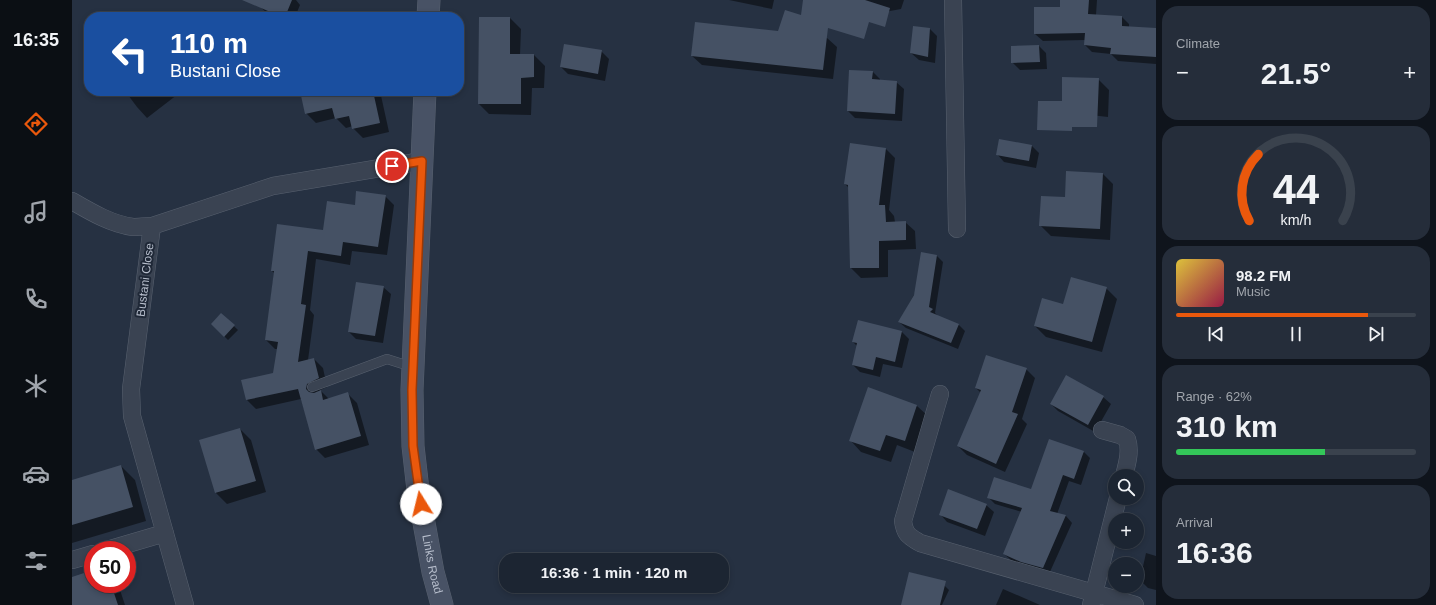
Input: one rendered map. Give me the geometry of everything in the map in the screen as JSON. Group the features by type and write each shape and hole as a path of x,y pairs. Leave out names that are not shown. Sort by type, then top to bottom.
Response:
{"main road":[{"path":"428,12 429,0"},
{"name":"Links Road","path":"425,96 414,367 413,446 419,498 433,572 442,605"}],"street":[{"path":"953,0 957,229"},
{"name":"Bustani Close","path":"186,605 132,416 131,389 152,226 273,186 422,161"},
{"path":"72,201 94,214 116,223 134,227 152,226"},
{"path":"940,394 903,521 904,530 909,536 920,543 1092,599 1135,605"},
{"path":"1102,430 1127,438 1129,452 1125,469"},
{"path":"1092,599 1116,505"},
{"path":"136,542 165,534"},
{"path":"72,560 84,557"}],"lane":[{"path":"312,386 387,359 414,367"}],"building":[{"path":"242,0 292,0 287,12 270,12"},
{"path":"803,0 865,0 890,8 885,27 869,22 864,39 828,28 823,70 691,56 695,22 778,31 785,10 801,15"},
{"path":"1060,0 1089,0 1088,14 1122,16 1122,26 1156,28 1156,57 1110,54 1111,48 1084,45 1085,33 1034,34 1034,7 1060,7"},
{"path":"479,17 510,17 510,54 534,54 534,77 521,78 521,104 478,104"},
{"path":"913,26 930,28 928,57 910,53"},
{"path":"564,44 602,50 598,74 560,67"},
{"path":"1039,45 1040,62 1011,63 1011,46"},
{"path":"849,70 873,71 872,79 897,81 895,114 847,111"},
{"path":"1062,77 1099,78 1097,127 1072,127 1072,131 1037,130 1038,101 1062,101"},
{"path":"301,96 374,96 380,123 352,129 349,116 335,119 332,108 305,114"},
{"path":"999,139 1032,145 1029,161 996,155"},
{"path":"850,143 886,148 879,205 885,205 886,222 906,221 906,240 879,241 879,268 850,268 848,185 844,184"},
{"path":"1066,171 1103,173 1100,229 1039,226 1041,196 1065,197"},
{"path":"356,191 386,195 378,247 343,242 341,256 308,251 301,304 306,305 298,362 314,358 319,378 307,384 306,389 309,392 314,393 321,390 323,400 348,392 361,436 315,450 298,389 246,400 241,380 273,373 278,342 265,340 274,271 271,271 277,224 323,230 327,201 355,205"},
{"path":"921,252 937,255 929,307 933,309 930,312 959,324 951,343 898,322 914,295"},
{"path":"1071,277 1107,287 1092,342 1034,326 1042,298 1063,304"},
{"path":"356,282 384,286 375,336 348,332"},
{"path":"221,313 235,325 224,337 211,324"},
{"path":"858,320 902,331 895,362 876,357 873,370 852,365 857,343 852,342"},
{"path":"986,355 1027,368 1012,412 1018,414 996,464 957,446 981,390 975,388"},
{"path":"1066,375 1104,396 1088,425 1050,404"},
{"path":"868,387 917,405 905,441 886,435 880,451 849,441"},
{"path":"240,428 256,481 215,493 199,440"},
{"path":"1049,439 1084,451 1074,479 1063,475 1050,511 1066,515 1043,568 1021,562 1003,554 1022,508 987,498 994,477 1031,489"},
{"path":"121,465 133,507 72,525 72,480"},
{"path":"948,489 987,504 977,529 939,515"},
{"path":"909,572 946,581 940,605 901,605"},
{"path":"84,573 84,593 114,593 118,605 72,605 72,577"}],"route":[{"path":"392,166 422,161 412,390 413,446 421,504"}]}
